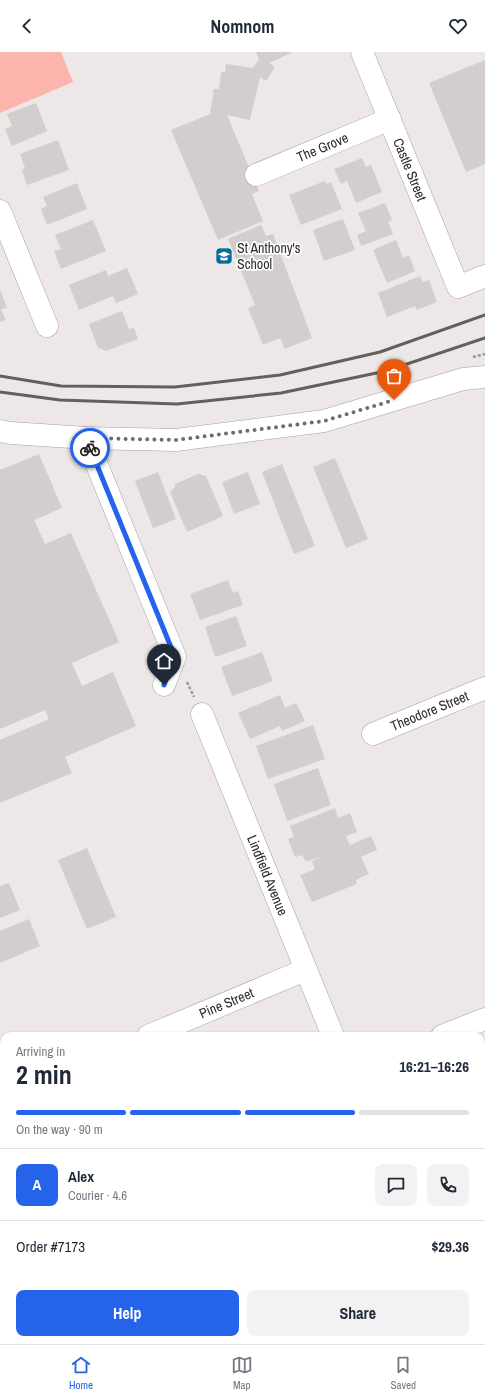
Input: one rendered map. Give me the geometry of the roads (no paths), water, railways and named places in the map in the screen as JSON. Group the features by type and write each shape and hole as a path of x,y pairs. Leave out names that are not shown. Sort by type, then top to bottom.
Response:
{"street":[{"name":"Castle Street","path":"362,52 458,287 485,276"},
{"name":"The Grove","path":"256,175 390,119"},
{"path":"0,211 47,326"},
{"path":"0,431 86,438 176,440 324,421 463,379 485,377"},
{"path":"86,438 175,657 164,685"},
{"name":"Theodore Street","path":"373,734 485,688"},
{"name":"Lindfield Avenue","path":"202,714 331,1032"},
{"name":"Pine Street","path":"158,1032 305,970"},
{"path":"452,1032 485,1019"}],"railway":[{"path":"0,376 61,386 175,387 280,375 380,352 485,315"},
{"path":"0,392 60,400 177,404 281,393 386,371 485,338"}],"place":[{"name":"St Anthony's School","path":"224,256"}]}
